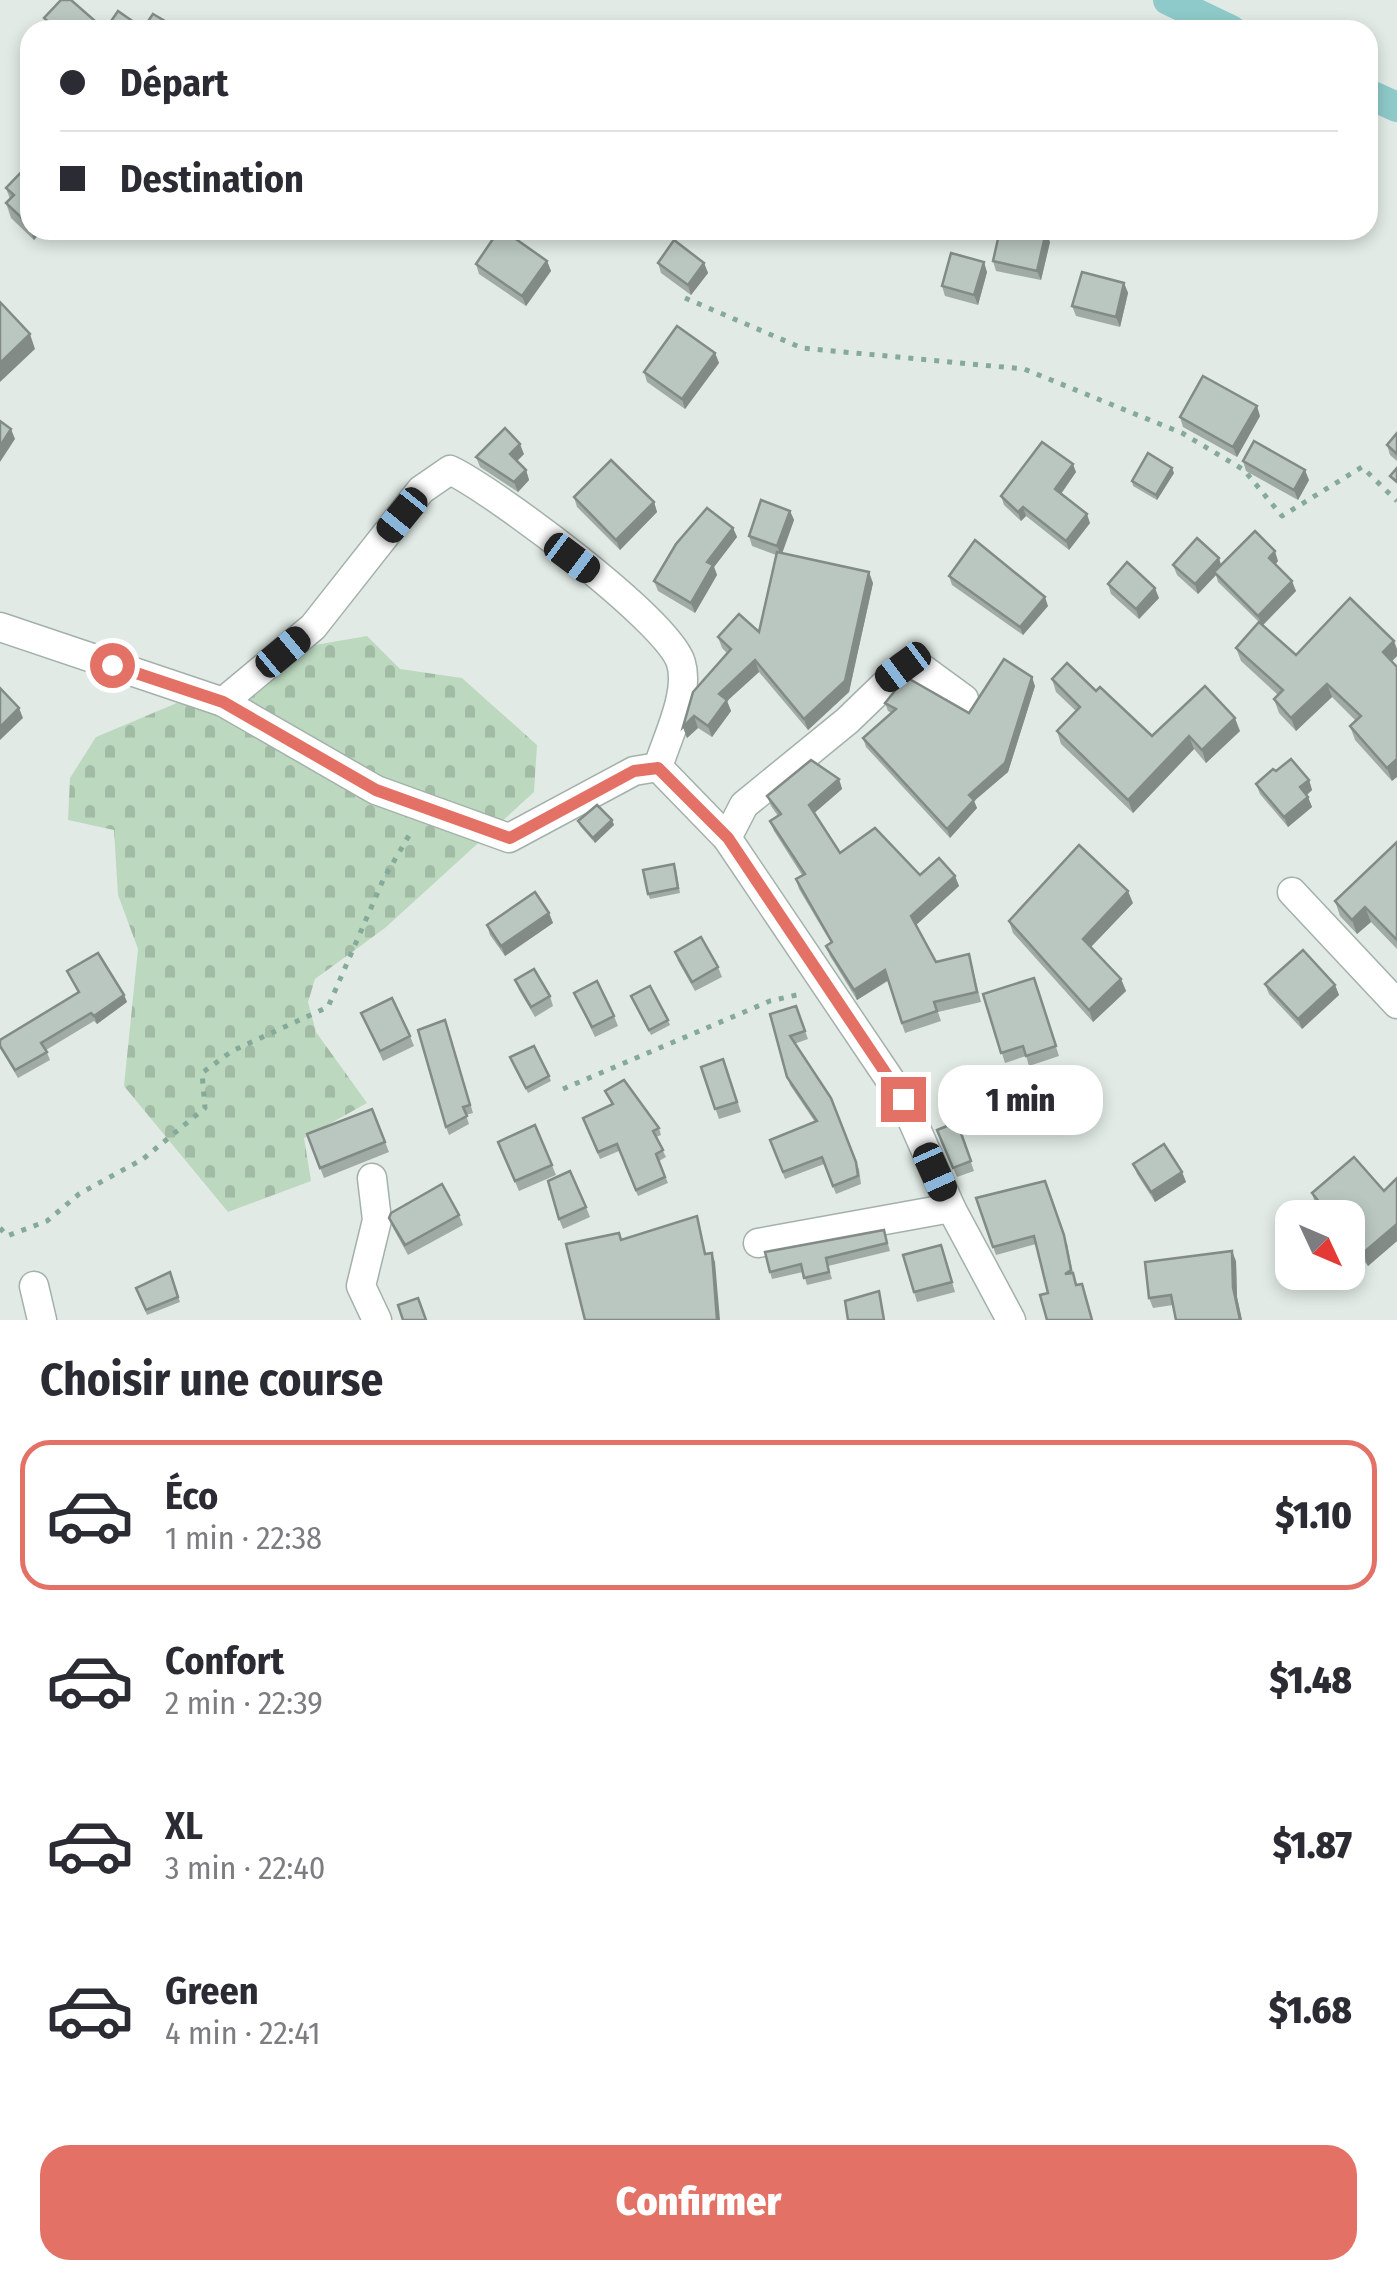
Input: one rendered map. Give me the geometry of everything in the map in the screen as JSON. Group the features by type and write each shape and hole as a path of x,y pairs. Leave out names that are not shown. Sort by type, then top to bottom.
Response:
{"street":[{"path":"223,702 314,627 421,490 450,470 626,598 666,638 680,659 685,680 658,768"},
{"path":"0,627 223,702 376,790 510,838 634,771 658,768"},
{"path":"728,838 744,806 847,721 903,667 922,669 964,699"},
{"path":"658,768 728,838 903,1099 951,1208 1011,1320"},
{"path":"1292,892 1397,1004"},
{"path":"372,1178 378,1220 361,1286 377,1320"},
{"path":"758,1243 951,1208"},
{"path":"34,1286 42,1320"}],"path":[{"path":"685,298 802,348 1024,369 1182,433 1244,470 1282,516 1362,467 1397,502"},
{"path":"0,1228 7,1236 46,1221 78,1194 143,1160 205,1108 202,1072 232,1052 328,1007 384,878 426,808"},
{"path":"563,1089 770,1002 828,988"}],"green space":[{"path":"367,636 400,669 462,678 537,745 534,792 385,928 315,979 308,1002 316,1032 367,1103 304,1138 311,1181 228,1212 124,1086 138,949 118,895 114,830 68,820 70,778 96,737 315,645"}],"building":[{"path":"61,0 71,0 94,20 46,20"},
{"path":"118,11 131,20 112,20"},
{"path":"20,173 20,216 6,203 14,195 6,188"},
{"path":"492,240 517,240 547,261 522,296 476,264"},
{"path":"674,240 704,263 688,285 658,263"},
{"path":"998,240 1044,240 1037,271 993,261"},
{"path":"951,253 984,262 974,295 942,286"},
{"path":"1082,272 1124,283 1116,317 1072,306"},
{"path":"0,302 30,334 0,363"},
{"path":"677,326 715,353 682,399 644,372"},
{"path":"1203,376 1257,406 1233,447 1180,417"},
{"path":"0,421 11,429 0,446"},
{"path":"505,428 520,444 510,454 526,470 514,482 476,457"},
{"path":"1397,433 1397,454 1387,445"},
{"path":"1254,441 1305,470 1294,490 1243,461"},
{"path":"1042,442 1073,464 1055,489 1087,514 1066,541 1023,507 1018,512 1001,496"},
{"path":"1148,453 1172,468 1156,495 1132,481"},
{"path":"611,460 654,502 616,540 574,497"},
{"path":"761,500 790,511 777,546 749,536"},
{"path":"707,508 733,528 707,562 713,565 691,603 654,581 676,544"},
{"path":"1255,531 1275,551 1269,558 1292,581 1258,616 1214,572"},
{"path":"1197,538 1219,558 1195,584 1173,565"},
{"path":"975,540 1045,597 1020,627 949,576"},
{"path":"777,552 869,572 845,681 804,719 755,660 719,694 727,700 708,726 694,716 683,727 693,692 731,649 718,637 739,614 759,632"},
{"path":"1127,562 1155,588 1136,609 1108,584"},
{"path":"1350,598 1394,641 1383,652 1397,667 1397,759 1387,768 1350,726 1361,716 1327,684 1291,718 1274,699 1283,690 1236,648 1259,622 1296,655"},
{"path":"1004,659 1032,677 1005,763 969,795 974,800 947,829 863,738 896,709 885,703 906,677 969,713"},
{"path":"1067,663 1096,691 1100,687 1152,736 1205,686 1235,718 1202,750 1189,736 1128,800 1057,731 1080,707 1052,679"},
{"path":"0,688 19,708 0,727"},
{"path":"1291,759 1309,780 1300,787 1308,797 1284,817 1256,784"},
{"path":"811,760 839,779 809,805 840,853 875,828 920,875 939,858 955,876 911,916 936,962 969,954 977,992 934,1002 937,1011 902,1023 885,970 854,990 826,946 832,942 796,879 805,874 770,821 781,814 767,796"},
{"path":"597,805 612,820 593,838 578,821"},
{"path":"1397,842 1397,940 1365,907 1352,920 1335,901"},
{"path":"1079,845 1128,891 1083,939 1121,979 1089,1010 1009,921"},
{"path":"674,864 678,888 648,894 643,870"},
{"path":"535,892 549,913 501,946 487,925"},
{"path":"701,937 718,967 692,982 675,952"},
{"path":"1303,950 1335,985 1298,1019 1265,984"},
{"path":"98,953 124,995 94,1016 91,1013 41,1043 47,1052 15,1070 0,1040 79,992 67,971"},
{"path":"534,969 550,996 531,1007 515,980"},
{"path":"1034,978 1056,1046 1026,1056 1023,1046 1001,1053 983,994"},
{"path":"597,981 614,1016 592,1027 574,993"},
{"path":"650,986 668,1020 649,1030 631,996"},
{"path":"392,998 410,1036 380,1051 361,1013"},
{"path":"796,1006 805,1031 790,1036 831,1098 856,1162 858,1176 833,1186 822,1157 783,1172 770,1140 817,1121 787,1077 770,1014"},
{"path":"445,1020 470,1105 463,1107 467,1116 446,1127 418,1030"},
{"path":"534,1046 549,1076 526,1088 510,1057"},
{"path":"723,1059 737,1102 715,1109 701,1067"},
{"path":"624,1080 659,1128 653,1131 663,1150 656,1154 665,1177 636,1190 617,1144 598,1152 583,1118 613,1104 605,1091"},
{"path":"372,1109 385,1142 320,1168 307,1134"},
{"path":"957,1122 971,1161 953,1168 937,1130"},
{"path":"535,1125 552,1165 515,1181 498,1142"},
{"path":"1164,1144 1182,1172 1151,1192 1133,1164"},
{"path":"1354,1157 1384,1191 1397,1178 1397,1224 1365,1251 1365,1200 1318,1200 1312,1193"},
{"path":"570,1171 586,1207 559,1219 548,1181"},
{"path":"1045,1181 1064,1235 1071,1270 1065,1274 1073,1273 1076,1285 1082,1284 1092,1320 1047,1320 1040,1295 1048,1293 1034,1236 993,1247 976,1198"},
{"path":"442,1184 459,1215 405,1245 389,1218 391,1213"},
{"path":"697,1216 705,1254 712,1253 717,1320 585,1320 566,1244 619,1233 621,1240"},
{"path":"884,1230 887,1243 826,1258 829,1272 804,1278 801,1264 770,1272 765,1252"},
{"path":"941,1245 952,1282 914,1292 903,1255"},
{"path":"1232,1251 1233,1287 1240,1320 1176,1320 1171,1295 1149,1298 1145,1262"},
{"path":"170,1272 178,1297 146,1310 136,1288"},
{"path":"879,1291 884,1320 848,1320 845,1301"},
{"path":"418,1298 426,1320 403,1320 398,1305"}],"waterway":[{"path":"1168,0 1210,20"},
{"path":"1378,98 1397,107"}],"route":[{"path":"112,665 223,702 376,790 510,838 634,771 658,768 728,838 903,1099"}]}
